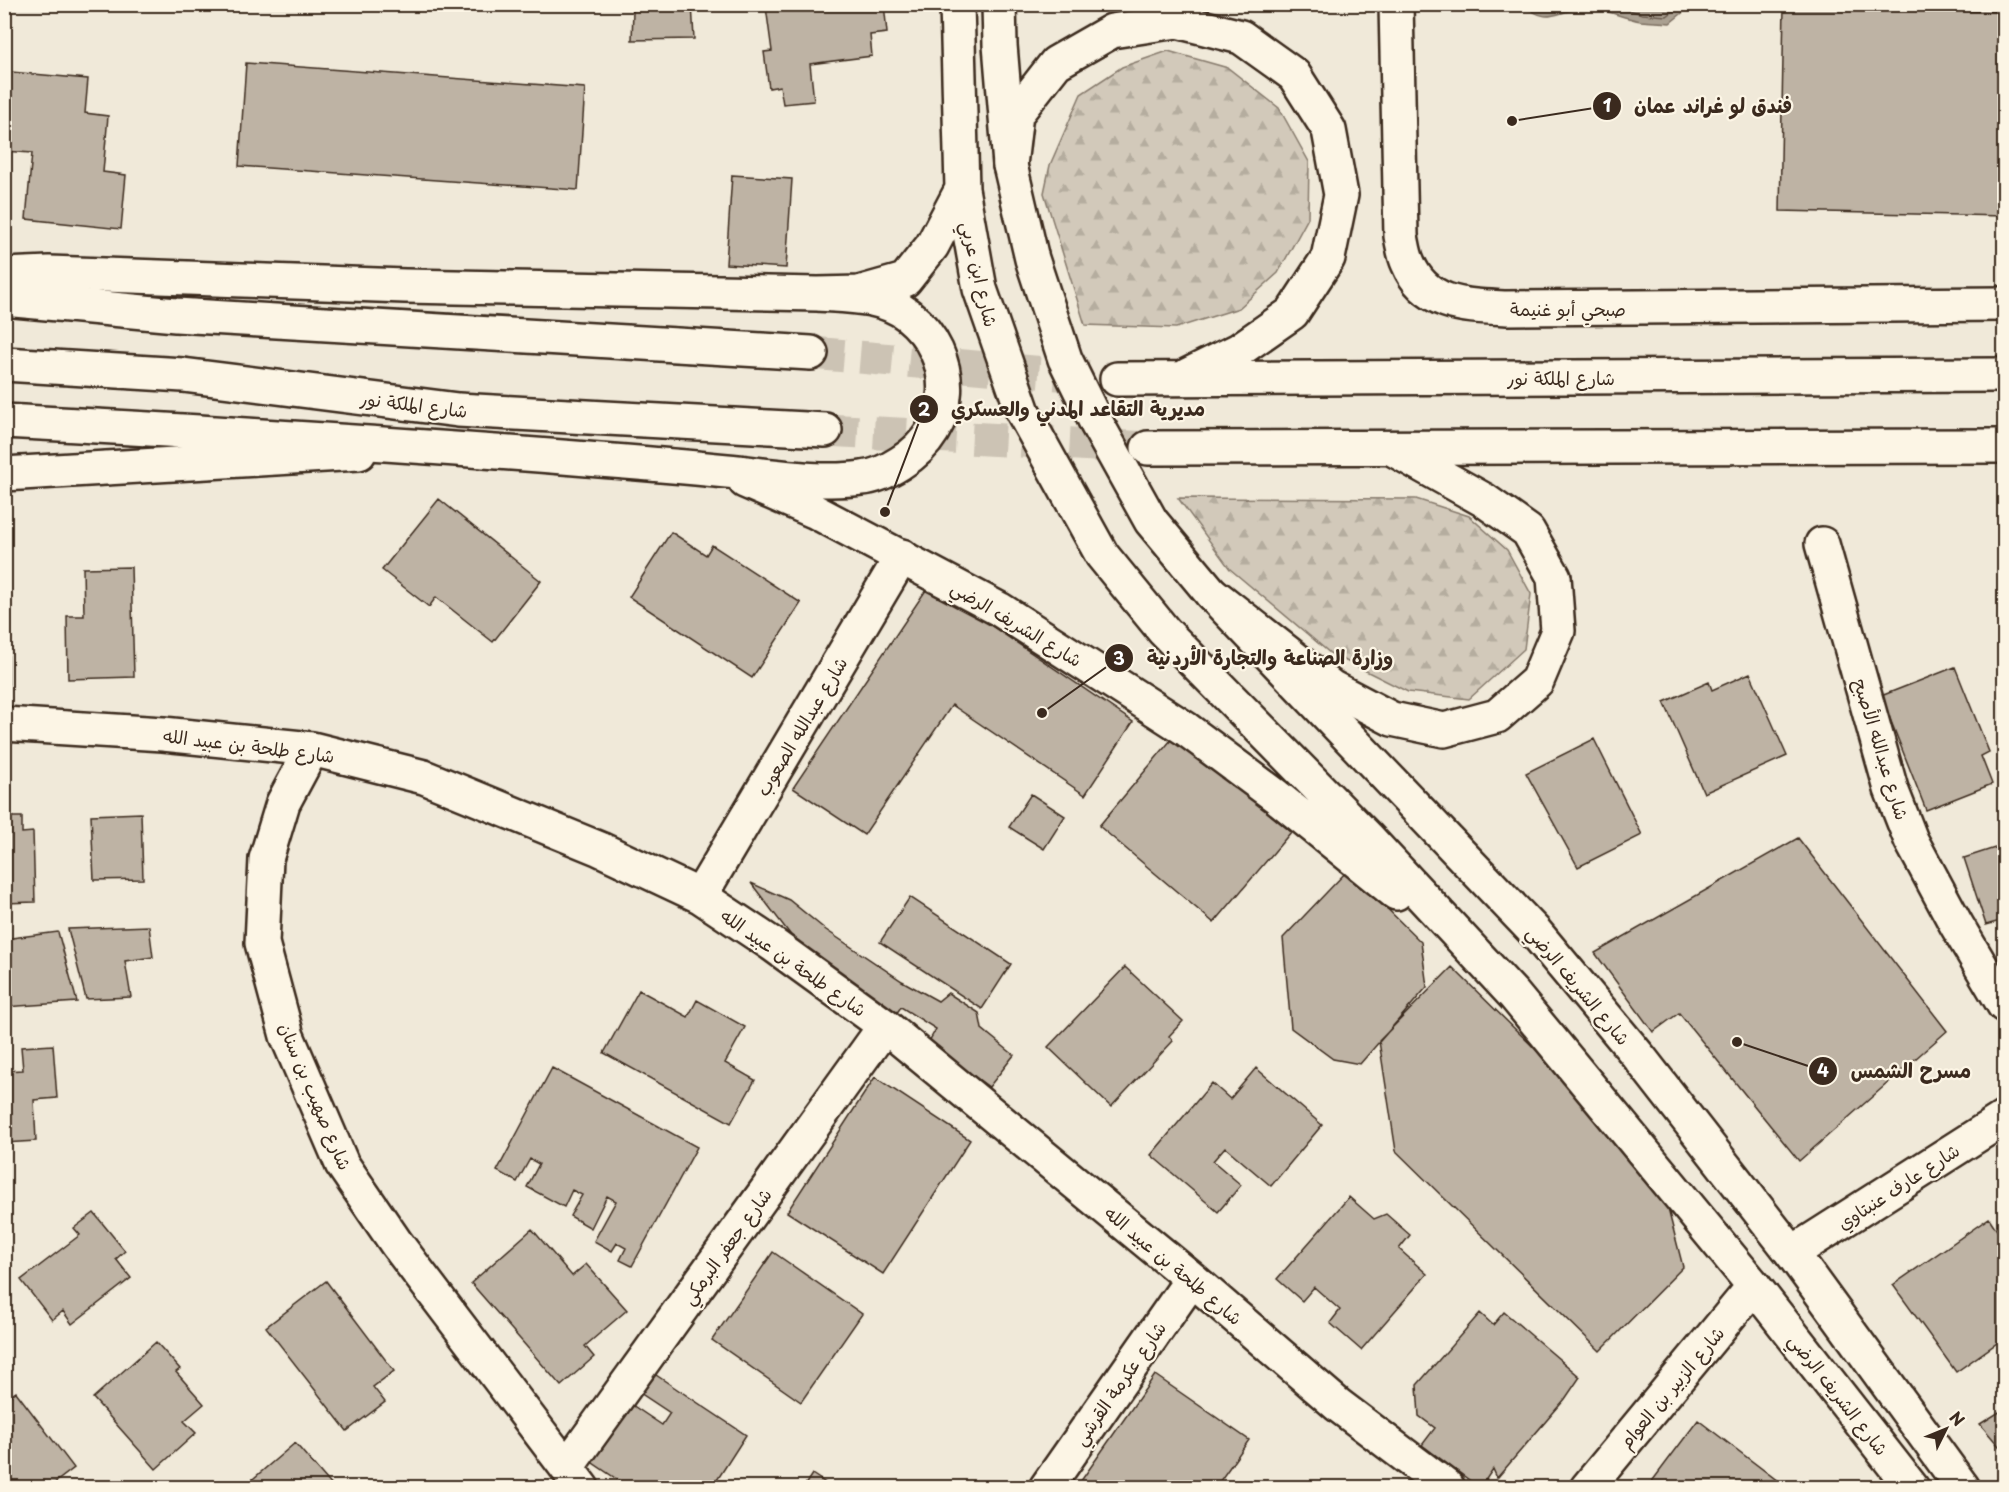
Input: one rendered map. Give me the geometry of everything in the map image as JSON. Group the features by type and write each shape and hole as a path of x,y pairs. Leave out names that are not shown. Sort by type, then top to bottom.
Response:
{"main road":[{"name":"شارع ابن عربي","path":"957,4 962,189 980,289 1023,412 1102,555"},
{"path":"999,4 1010,165"},
{"name":"صبحي أبو غنيمة","path":"1396,4 1401,236 1408,264 1419,282 1440,299 1461,305 1507,308 2004,304"},
{"path":"1010,165 1016,114 1056,63 1112,30 1177,21 1240,37 1294,75 1329,130 1337,173 1341,195 1328,258 1292,313 1239,350 1182,378"},
{"name":"شارع الشريف الرضي","path":"1010,165 1032,259 1065,359 1097,424 1151,521 1211,593 1536,933 1640,1058 1792,1253 1963,1488"},
{"path":"818,294 859,292 904,279 932,246 962,189"},
{"path":"4,275 49,273 405,286 818,294 866,298 888,303 907,314 929,336 942,362 946,386 944,407 932,433 914,455 891,469 864,478 781,477 722,470 230,432 4,421"},
{"path":"4,299 176,315 811,353"},
{"name":"شارع الملكة نور","path":"4,364 183,375 458,410 825,430"},
{"name":"شارع الملكة نور","path":"1117,379 2004,375"},
{"path":"1148,448 2004,447"},
{"path":"4,474 450,448"},
{"path":"1211,593 1331,687 1392,719 1444,730 1497,716 1537,681 1558,631 1554,577 1528,531 1484,500 1392,448"},
{"name":"شارع الشريف الرضي","path":"722,470 780,498 814,511 999,609 1186,729 1276,796 1350,856 1514,995"},
{"name":"شارع عبدالله الأصبح","path":"1822,544 1891,789 1911,840 1956,924 2004,1005"},
{"name":"شارع الشريف الرضي","path":"1102,555 1164,631 1367,837 1514,995 1754,1286 1912,1488"},
{"name":"شارع عبدالله الصعوب","path":"700,896 902,556"},
{"name":"شارع طلحة بن عبيد الله","path":"4,724 163,734 312,749 424,777 600,849 700,896 772,944 885,1026 1192,1279 1338,1405 1448,1488"},
{"name":"شارع صهيب بن سنان","path":"312,749 283,803 266,859 262,943 287,1036 342,1164 396,1243 575,1477"},
{"name":"شارع جعفر البرمكي","path":"575,1477 885,1026"},
{"name":"شارع عارف عنبتاوي","path":"1792,1253 2004,1118"},
{"name":"شارع عكرمة القرشي","path":"1046,1488 1192,1279"},
{"name":"شارع الزبير بن العوام","path":"1587,1488 1754,1286"}],"green space":[{"path":"1168,51 1228,68 1279,108 1309,162 1308,218 1278,273 1239,308 1176,328 1085,325 1044,193 1050,165 1081,94 1122,67"},
{"path":"1178,498 1416,499 1469,516 1507,550 1531,594 1524,649 1469,699 1408,692 1330,653 1230,569"}],"water":[{"path":"1524,5 1692,5 1670,23 1641,21 1590,9 1572,10 1546,16"}],"building":[{"path":"4,4 35,4 35,5 4,6"},
{"path":"433,4 493,4 433,7"},
{"path":"628,4 692,4 694,39 632,40 633,11"},
{"path":"787,4 884,4 887,33 870,35 872,56 810,64 814,101 783,104 780,86 769,88 764,52 772,51 766,7"},
{"path":"1784,6 2004,12 2004,216 1780,211"},
{"path":"246,63 585,88 578,190 239,166"},
{"path":"11,72 88,79 85,113 108,116 103,172 126,175 121,229 26,219 32,153 4,151"},
{"path":"732,175 792,179 786,268 726,264"},
{"path":"439,499 541,581 493,642 436,597 429,607 382,570"},
{"path":"671,532 706,555 712,545 801,603 752,678 629,597"},
{"path":"131,567 134,677 68,679 67,616 84,616 83,568"},
{"path":"4,572 7,572 8,687 4,687"},
{"path":"930,584 1133,722 1085,795 952,705 864,835 793,788"},
{"path":"1955,667 1989,752 1981,756 1992,784 1926,810 1881,696"},
{"path":"1750,673 1787,756 1704,793 1664,702 1709,682 1712,690"},
{"path":"1176,734 1291,832 1214,923 1099,826"},
{"path":"1594,739 1642,835 1578,867 1526,773"},
{"path":"1031,794 1065,816 1044,849 1009,827"},
{"path":"141,813 143,879 94,880 91,815"},
{"path":"4,817 22,817 22,833 33,832 35,902 4,903"},
{"path":"1798,838 1947,1031 1799,1161 1679,1013 1653,1032 1595,953"},
{"path":"2004,845 2004,920 1986,925 1964,858"},
{"path":"1348,870 1421,942 1427,987 1360,1064 1333,1059 1291,1028 1283,938"},
{"path":"751,883 789,900 826,930 902,981 938,1001 948,993 979,1013 982,1029 1014,1055 989,1087 927,1045 936,1029 901,1007 896,1014 809,959"},
{"path":"910,897 1011,964 982,1009 880,942"},
{"path":"149,926 153,957 125,961 131,997 86,999 68,929"},
{"path":"58,932 77,1002 4,1007 4,939"},
{"path":"1125,967 1183,1021 1169,1036 1173,1041 1111,1107 1048,1047"},
{"path":"1452,967 1658,1170 1683,1267 1600,1351 1396,1151 1379,1041"},
{"path":"639,990 688,1017 697,1000 745,1027 725,1063 755,1080 731,1123 604,1053"},
{"path":"53,1045 57,1098 34,1100 36,1141 4,1143 4,1071 23,1070 21,1047"},
{"path":"552,1068 697,1147 632,1266 620,1260 626,1248 617,1243 612,1251 594,1241 616,1201 607,1196 591,1228 570,1216 582,1195 572,1190 564,1207 527,1187 539,1164 530,1159 517,1182 497,1171"},
{"path":"1256,1068 1322,1125 1271,1186 1225,1147 1213,1161 1241,1185 1218,1212 1151,1155 1212,1083 1230,1099"},
{"path":"875,1077 970,1140 883,1274 787,1212"},
{"path":"1349,1197 1374,1219 1386,1214 1410,1235 1399,1249 1427,1274 1361,1350 1330,1323 1340,1310 1314,1287 1302,1301 1277,1279"},
{"path":"94,1213 125,1251 116,1259 131,1278 72,1324 63,1311 52,1320 21,1280 80,1235 74,1228"},
{"path":"1989,1218 2004,1241 2004,1338 1956,1372 1893,1285"},
{"path":"532,1229 572,1276 586,1264 627,1310 585,1346 594,1357 561,1386 471,1283"},
{"path":"773,1252 862,1314 801,1402 712,1340"},
{"path":"326,1281 394,1371 373,1387 385,1402 347,1431 266,1327"},
{"path":"1504,1312 1580,1377 1565,1399 1497,1478 1493,1469 1480,1488 1422,1445 1435,1428 1419,1416 1417,1385 1480,1313 1493,1325"},
{"path":"156,1342 180,1369 176,1372 204,1404 184,1421 196,1433 156,1469 93,1398"},
{"path":"647,1369 746,1435 712,1488 630,1488 590,1461 629,1403 662,1425 670,1413 634,1389"},
{"path":"1155,1375 1249,1440 1215,1488 1076,1488"},
{"path":"16,1392 74,1468 48,1488 4,1488 4,1400"},
{"path":"2004,1409 2004,1452 1980,1424"},
{"path":"1698,1420 1787,1488 1647,1488"},
{"path":"295,1443 334,1488 250,1488 247,1484"},
{"path":"812,1474 833,1488 803,1488"}],"tunnel":[{"path":"811,353 1117,379"},
{"path":"825,430 1148,448"}],"place":[{"name":"فندق لو غراند عمان","path":"1512,121"},
{"name":"مديرية التقاعد المدني والعسكري","path":"885,512"},
{"name":"وزارة الصناعة والتجارة الأردنية","path":"1042,713"},
{"name":"مسرح الشمس","path":"1737,1042"}]}
